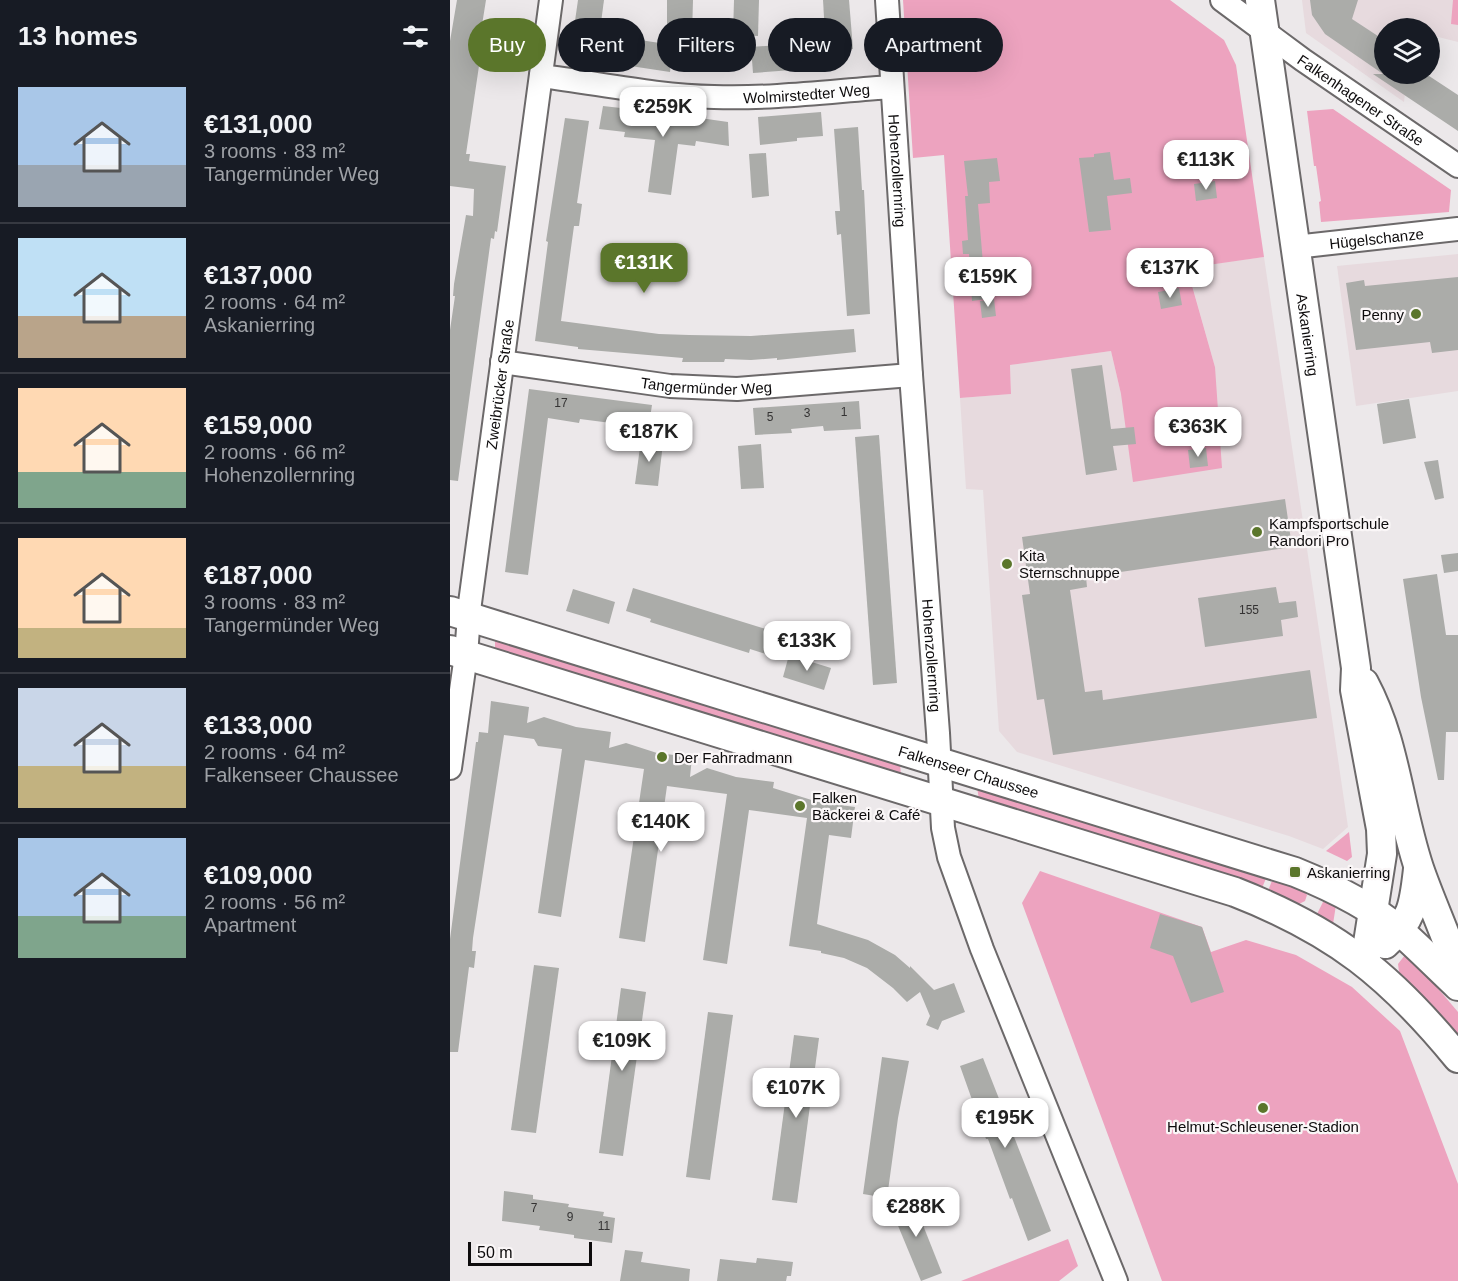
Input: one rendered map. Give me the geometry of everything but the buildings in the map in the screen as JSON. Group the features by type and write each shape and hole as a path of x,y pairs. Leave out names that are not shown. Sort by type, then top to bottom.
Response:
{"main road":[{"name":"Askanierring","path":"1260,0 1356,668 1355,690 1381,829 1382,854 1365,962"},
{"name":"Falkenseer Chaussee","path":"460,614 1269,863 1322,884 1372,911 1400,931 1458,986"},
{"path":"458,653 1235,892 1303,922 1337,941 1408,1000 1458,1058"},
{"name":"Askanierring","path":"1356,668 1388,740 1418,867 1449,942 1458,971"},
{"name":"Askanierring","path":"1400,931 1409,918 1412,908 1418,867"},
{"path":"1303,922 1322,884"},
{"path":"1365,962 1400,931"}],"street":[{"name":"Zweibrücker Straße","path":"450,768 460,614 470,603 551,0"},
{"name":"Hohenzollernring","path":"887,0 943,828 949,857 1014,1031 1116,1281"},
{"name":"Falkenhagener Straße","path":"1222,0 1322,74 1458,166"},
{"name":"Wolmirstedter Weg","path":"541,76 712,98 892,87"},
{"name":"Hügelschanze","path":"1295,246 1458,229"},
{"name":"Tangermünder Weg","path":"502,362 670,386 737,389 911,375"}],"shaded area":[{"path":"903,0 1170,0 1224,40 1236,65 1264,257 1187,268 1215,367 1222,468 1133,482 1121,394 1111,351 1010,365 1011,394 960,398 944,155 913,158 908,72 1003,72 1003,18 904,18"},
{"path":"1302,0 1458,0 1458,42 1440,38 1440,18 1374,18 1374,81 1306,33"},
{"path":"1453,0 1458,0 1458,25 1451,24"},
{"path":"1378,84 1406,84 1404,102"},
{"path":"1333,109 1451,190 1449,212 1321,222 1319,202 1321,201 1307,111"},
{"path":"1458,254 1458,391 1356,406 1337,266"},
{"path":"1264,257 1348,827 1323,849 1289,836 1017,752 999,731 983,490 966,489 960,398 1011,394 1010,365 1111,351 1121,394 1215,367 1187,267"},
{"path":"495,640 900,763 901,775 495,650"},
{"path":"977,787 1267,876 1262,888 979,800"},
{"path":"1349,832 1352,857 1347,861 1326,851"},
{"name":"Helmut-Schleusener-Stadion","path":"1040,871 1202,927 1211,952 1246,940 1296,955 1352,987 1400,1031 1458,1184 1458,1281 1162,1281 1022,903"},
{"path":"1273,878 1302,889 1307,895 1305,901 1299,904 1268,891"},
{"path":"1324,900 1336,905 1333,924 1317,914"},
{"path":"1405,955 1423,971 1458,1012 1458,1037 1399,972 1398,964"},
{"path":"1068,1239 1078,1266 1059,1281 961,1281"}],"place":[{"name":"Penny","path":"1416,314"},
{"name":"Kampfsportschule Randori Pro","path":"1257,532"},
{"name":"Kita Sternschnuppe","path":"1007,564"},
{"name":"Der Fahrradmann","path":"662,757"},
{"name":"Falken Bäckerei & Café","path":"800,806"},
{"name":"Askanierring","path":"1295,872"},
{"name":"Helmut-Schleusener-Stadion","path":"1263,1108"}]}
